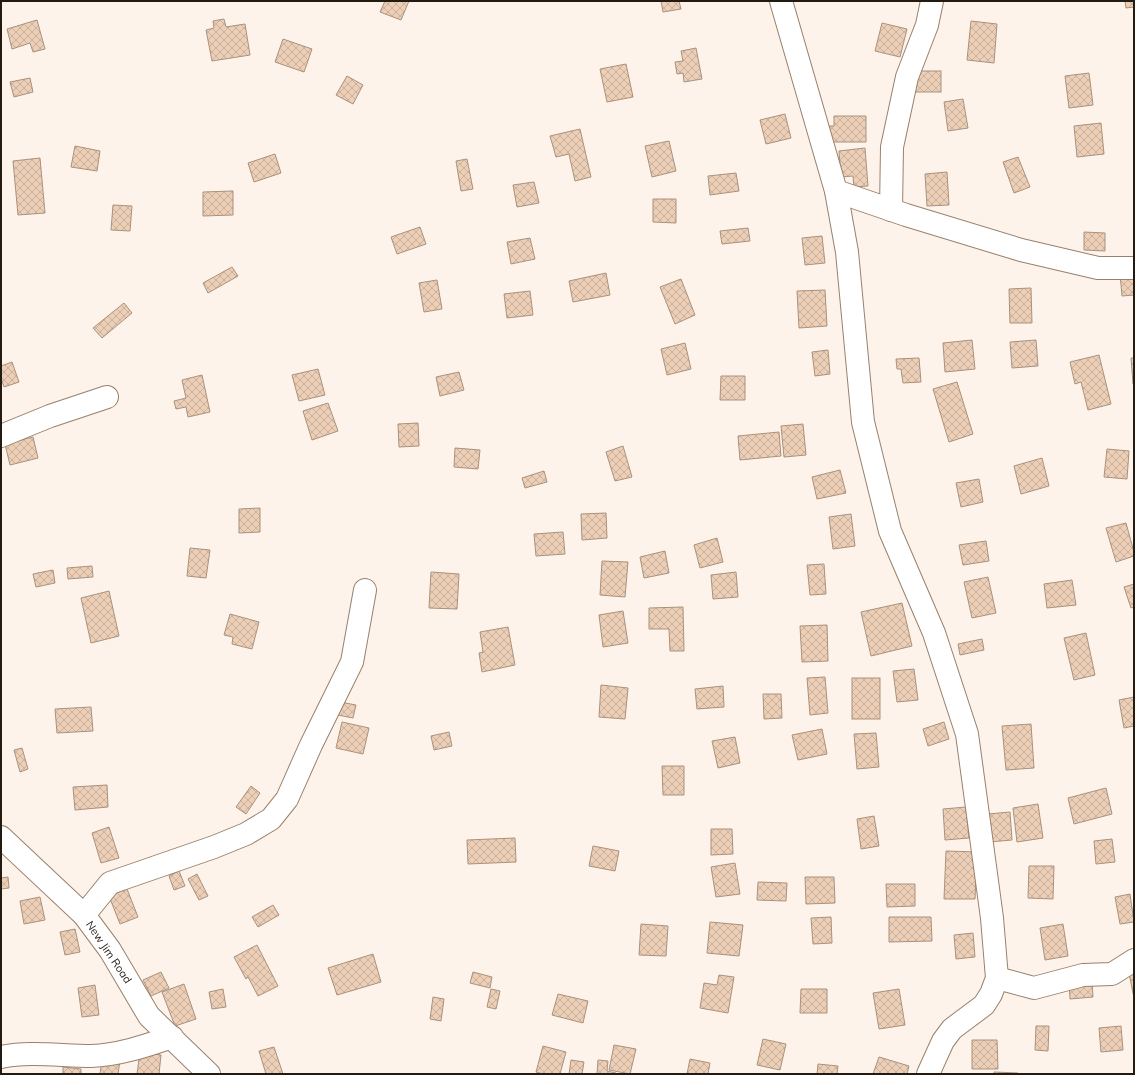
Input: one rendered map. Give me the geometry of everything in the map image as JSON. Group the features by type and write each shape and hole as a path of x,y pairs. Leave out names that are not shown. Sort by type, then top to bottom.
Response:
{"street":[{"path":"781,1 836,191 847,252 863,422 890,531 934,632 967,734 992,918 997,978 992,994 984,1005 952,1029 943,1041 928,1074"},
{"path":"891,210 892,147 907,77 927,25 932,1"},
{"path":"836,191 891,210 1021,250 1098,268 1134,268"},
{"path":"1,436 50,416 107,397"},
{"path":"84,915 110,883 214,847 246,834 271,819 287,799 311,745 352,662 365,590"},
{"name":"New Jim Road","path":"1,837 84,915 110,950 149,1016 209,1074"},
{"path":"997,978 1034,988 1083,975 1112,974 1134,960"},
{"path":"1,1057 17,1054 92,1056 131,1050 172,1037"}],"building":[{"path":"385,1 409,1 401,20 380,12"},
{"path":"661,1 679,1 681,9 663,12"},
{"path":"1125,1 1134,1 1134,7 1126,8"},
{"path":"224,19 226,27 245,24 250,55 212,61 206,30 214,28 213,21"},
{"path":"37,20 45,49 33,52 30,43 12,49 7,29"},
{"path":"971,21 997,24 994,63 967,60"},
{"path":"882,23 907,29 900,57 875,51"},
{"path":"283,39 312,49 304,72 275,62"},
{"path":"696,48 702,79 684,82 683,73 677,74 675,62 683,61 681,51"},
{"path":"626,64 633,97 607,102 600,69"},
{"path":"912,71 941,71 941,92 912,92"},
{"path":"1089,73 1093,105 1069,108 1065,76"},
{"path":"347,76 363,85 353,104 336,95"},
{"path":"30,78 33,92 14,97 10,82"},
{"path":"963,99 968,128 948,131 944,102"},
{"path":"785,114 791,138 766,144 760,120"},
{"path":"834,116 866,116 866,142 828,142 828,126 834,126"},
{"path":"1101,123 1104,154 1077,157 1074,126"},
{"path":"580,129 591,177 575,181 569,154 556,157 550,136"},
{"path":"669,141 676,171 652,177 645,146"},
{"path":"75,146 100,151 97,171 71,167"},
{"path":"865,148 868,186 854,187 853,176 841,177 839,151"},
{"path":"275,154 281,173 254,182 248,163"},
{"path":"1018,157 1030,187 1014,193 1003,162"},
{"path":"40,158 45,213 18,215 13,161"},
{"path":"467,159 473,189 461,191 456,161"},
{"path":"947,172 949,205 927,206 925,174"},
{"path":"736,173 739,191 710,195 708,176"},
{"path":"534,182 539,203 517,207 513,185"},
{"path":"233,191 233,215 203,216 203,192"},
{"path":"653,199 676,199 676,223 653,222"},
{"path":"113,205 132,206 130,231 111,230"},
{"path":"420,227 426,244 397,254 391,237"},
{"path":"748,228 750,241 722,244 720,231"},
{"path":"1084,232 1105,233 1105,251 1084,250"},
{"path":"822,236 825,263 805,265 802,238"},
{"path":"530,238 535,259 511,264 507,242"},
{"path":"232,267 238,276 208,293 203,283"},
{"path":"606,273 610,295 573,302 569,281"},
{"path":"1134,273 1134,295 1122,296 1120,274"},
{"path":"681,279 695,315 675,324 660,287"},
{"path":"437,280 442,309 424,312 419,283"},
{"path":"1031,288 1032,323 1010,323 1009,289"},
{"path":"825,290 827,326 799,328 797,291"},
{"path":"530,291 533,315 507,318 504,294"},
{"path":"124,303 132,313 102,338 93,328"},
{"path":"972,340 975,369 945,372 943,343"},
{"path":"1036,340 1038,366 1012,368 1010,342"},
{"path":"685,343 691,369 667,375 661,349"},
{"path":"828,350 830,374 815,376 812,352"},
{"path":"1099,355 1111,404 1088,410 1081,382 1075,384 1070,362"},
{"path":"919,358 921,382 903,383 901,369 897,369 896,359"},
{"path":"1131,358 1134,358 1134,384 1133,384"},
{"path":"12,362 19,382 4,387 1,378 1,366"},
{"path":"318,369 325,395 299,401 292,375"},
{"path":"459,372 464,390 440,396 436,377"},
{"path":"202,375 210,412 188,417 186,407 176,409 174,401 186,398 182,380"},
{"path":"721,376 745,376 745,400 720,400"},
{"path":"957,382 973,434 949,442 933,389"},
{"path":"328,403 338,431 312,440 303,411"},
{"path":"418,423 419,446 399,447 398,424"},
{"path":"803,424 806,455 784,457 781,426"},
{"path":"779,432 781,456 740,460 738,436"},
{"path":"33,437 38,458 10,465 5,444"},
{"path":"623,446 632,477 615,481 606,452"},
{"path":"455,448 480,450 478,469 454,467"},
{"path":"1107,449 1129,451 1127,479 1104,477"},
{"path":"1042,458 1049,486 1021,494 1014,466"},
{"path":"840,470 846,493 817,499 812,477"},
{"path":"544,471 547,482 525,488 522,478"},
{"path":"979,479 983,502 961,507 956,483"},
{"path":"260,508 260,532 239,533 239,509"},
{"path":"606,513 607,538 582,540 581,514"},
{"path":"851,514 855,546 833,549 829,517"},
{"path":"1126,523 1134,556 1116,562 1106,528"},
{"path":"563,532 565,554 536,556 534,534"},
{"path":"717,538 723,562 700,568 694,545"},
{"path":"986,541 989,561 963,565 959,545"},
{"path":"190,548 210,550 206,578 187,576"},
{"path":"665,551 669,573 644,578 640,557"},
{"path":"602,561 628,562 625,597 600,595"},
{"path":"824,564 826,594 810,595 807,565"},
{"path":"92,566 93,577 68,579 67,568"},
{"path":"53,570 55,583 36,587 33,574"},
{"path":"431,572 459,574 457,609 429,608"},
{"path":"736,572 738,597 713,599 711,575"},
{"path":"988,577 996,613 972,618 964,582"},
{"path":"1072,580 1076,605 1047,608 1044,584"},
{"path":"1134,584 1134,607 1131,608 1124,587"},
{"path":"109,591 119,636 91,643 81,598"},
{"path":"902,603 912,646 871,656 861,612"},
{"path":"683,607 684,651 670,651 669,629 649,629 649,608"},
{"path":"623,611 628,643 603,647 599,615"},
{"path":"230,614 259,622 252,649 232,644 233,637 224,635"},
{"path":"827,625 828,661 802,662 800,626"},
{"path":"508,627 515,665 482,672 479,653 483,652 480,632"},
{"path":"1086,633 1095,675 1074,680 1064,638"},
{"path":"982,639 984,650 960,655 958,644"},
{"path":"914,669 918,700 897,702 893,671"},
{"path":"825,677 828,713 810,715 807,678"},
{"path":"852,678 880,678 880,719 852,719"},
{"path":"601,685 628,688 625,719 599,717"},
{"path":"723,686 724,707 697,709 695,689"},
{"path":"763,694 781,694 782,718 764,719"},
{"path":"1134,697 1134,726 1124,728 1119,700"},
{"path":"340,702 356,705 353,718 338,715"},
{"path":"91,707 93,731 57,733 55,709"},
{"path":"342,722 369,728 363,754 336,748"},
{"path":"944,722 949,739 928,746 923,729"},
{"path":"1031,724 1034,768 1006,770 1002,726"},
{"path":"822,729 827,754 798,760 792,735"},
{"path":"449,732 452,746 434,750 431,736"},
{"path":"876,733 879,767 857,769 854,734"},
{"path":"735,737 740,763 718,768 712,741"},
{"path":"22,748 28,769 20,772 14,750"},
{"path":"662,766 684,766 684,795 663,795"},
{"path":"107,785 108,807 75,810 73,787"},
{"path":"251,786 260,793 246,814 236,807"},
{"path":"1106,788 1112,814 1074,824 1068,798"},
{"path":"1038,804 1043,838 1017,842 1013,808"},
{"path":"966,807 969,838 945,840 943,809"},
{"path":"1010,812 1012,840 989,842 988,814"},
{"path":"874,816 879,846 861,849 857,819"},
{"path":"109,827 119,858 101,863 92,833"},
{"path":"711,829 732,829 733,854 711,855"},
{"path":"515,838 516,862 468,864 467,840"},
{"path":"1112,839 1115,862 1096,864 1094,841"},
{"path":"593,846 619,851 615,871 589,866"},
{"path":"946,851 977,852 975,899 944,899"},
{"path":"735,863 740,894 716,897 711,867"},
{"path":"1029,866 1054,866 1053,899 1028,898"},
{"path":"179,871 185,886 174,890 169,876"},
{"path":"197,874 208,896 199,900 188,879"},
{"path":"8,877 9,888 1,889 1,878"},
{"path":"805,877 834,877 835,903 806,904"},
{"path":"758,882 787,883 786,901 757,900"},
{"path":"886,884 915,884 915,906 887,907"},
{"path":"127,889 138,917 120,924 109,896"},
{"path":"1130,894 1134,922 1120,924 1115,897"},
{"path":"40,897 45,920 24,924 20,901"},
{"path":"273,905 279,915 258,927 252,917"},
{"path":"831,917 832,943 813,944 811,918"},
{"path":"889,917 931,917 932,941 889,942"},
{"path":"710,922 743,925 739,956 707,953"},
{"path":"641,924 668,926 666,956 639,955"},
{"path":"1063,924 1068,956 1045,960 1040,928"},
{"path":"75,929 80,952 65,955 60,932"},
{"path":"973,933 975,957 956,959 954,935"},
{"path":"257,945 278,986 258,996 248,977 246,979 234,957"},
{"path":"373,954 381,982 337,995 328,968"},
{"path":"161,972 169,988 151,996 143,980"},
{"path":"473,972 492,977 490,988 470,983"},
{"path":"1134,972 1134,998 1129,973"},
{"path":"719,975 734,977 728,1013 700,1008 704,983 717,985"},
{"path":"1092,982 1093,997 1070,999 1069,984"},
{"path":"184,984 196,1019 175,1026 162,992"},
{"path":"95,985 99,1015 82,1017 78,988"},
{"path":"223,989 226,1007 212,1009 209,992"},
{"path":"491,989 500,991 496,1009 487,1007"},
{"path":"801,989 827,989 827,1013 800,1013"},
{"path":"899,989 905,1025 879,1029 873,993"},
{"path":"558,994 588,1001 583,1023 552,1015"},
{"path":"433,997 444,999 441,1021 430,1019"},
{"path":"1036,1026 1049,1026 1048,1051 1035,1050"},
{"path":"1121,1026 1123,1050 1101,1052 1099,1028"},
{"path":"763,1039 786,1044 780,1070 757,1065"},
{"path":"972,1040 997,1040 998,1069 972,1069"},
{"path":"614,1045 636,1049 630,1074 609,1070"},
{"path":"543,1046 566,1052 560,1074 543,1074 536,1072"},
{"path":"274,1047 283,1074 266,1074 259,1051"},
{"path":"140,1052 161,1055 159,1074 137,1074"},
{"path":"879,1057 909,1066 907,1074 873,1074"},
{"path":"102,1059 120,1061 118,1074 100,1074"},
{"path":"690,1059 710,1063 708,1074 687,1074"},
{"path":"571,1060 584,1062 582,1074 569,1074"},
{"path":"598,1060 608,1061 607,1071 616,1074 597,1074"},
{"path":"818,1064 838,1066 837,1074 817,1074"},
{"path":"63,1067 81,1069 81,1074 63,1074"},
{"path":"994,1072 1018,1073 1018,1074 994,1074"}]}
